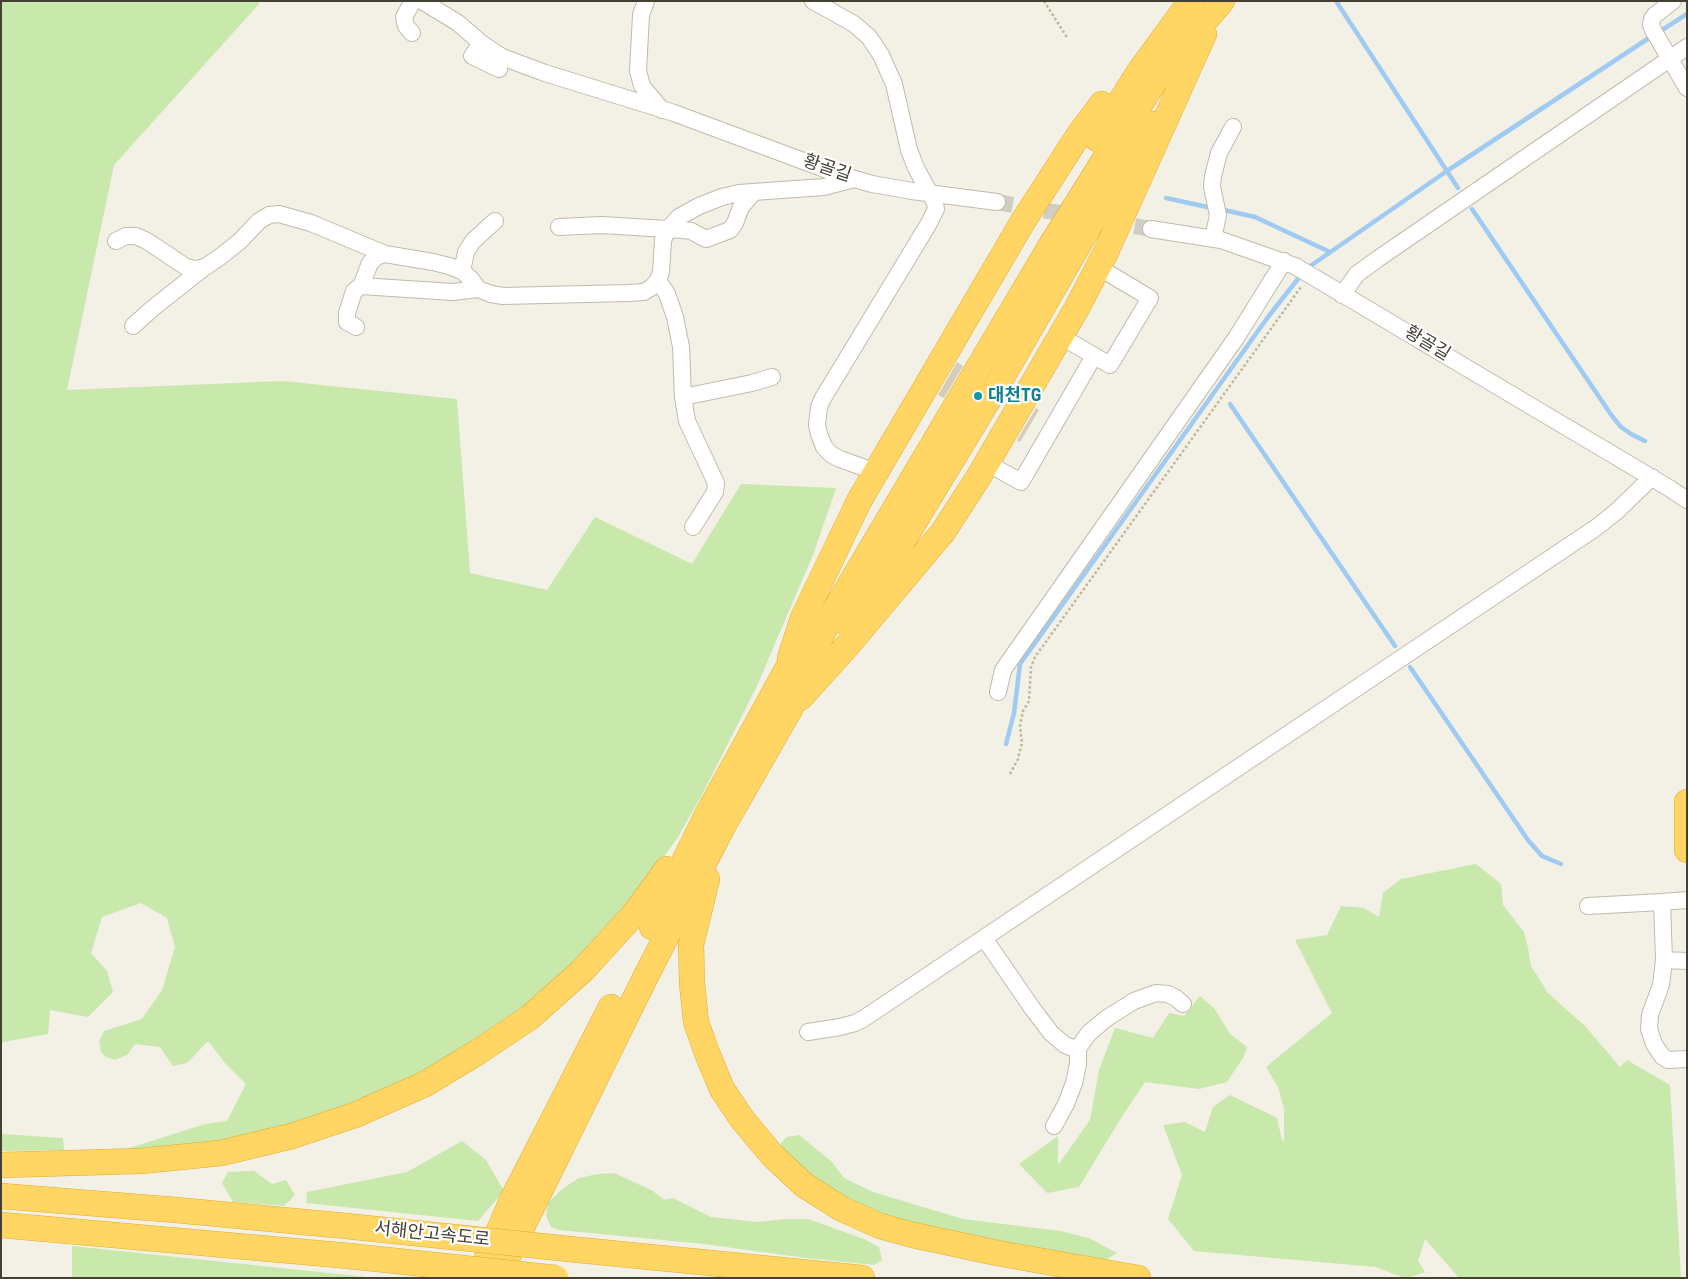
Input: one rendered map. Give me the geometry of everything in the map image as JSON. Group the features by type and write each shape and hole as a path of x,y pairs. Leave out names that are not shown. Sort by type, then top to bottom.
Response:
{"highway":[{"path":"786,671 803,618 859,501 1022,223 1080,133 1154,37 1190,1"},
{"path":"497,1278 646,976 715,820 786,671 896,477 1071,181 1139,72 1190,1"},
{"path":"479,1278 512,1200 624,983 715,820 790,709 848,645 943,532 987,463 1098,267 1219,4"},
{"path":"790,709 805,670 829,620 1048,250 1161,72 1219,4"},
{"path":"1687,802 1687,850"},
{"path":"1,1165 141,1161 221,1153 301,1133 355,1115 425,1084 529,1018 583,970 715,820"},
{"path":"715,820 691,945 696,1022 706,1053 722,1089 742,1119 772,1155 812,1190 842,1209 880,1226 996,1253 1138,1278"},
{"name":"서해안고속도로","path":"1,1196 346,1226 862,1278"},
{"name":"서해안고속도로","path":"1,1225 349,1256 556,1278"}],"street":[{"path":"412,33 406,26 404,17 413,1"},
{"name":"황골길","path":"422,1 458,23 502,57 544,73 662,110 854,179 931,194 997,202"},
{"path":"646,1 642,15 638,71 642,86 662,110"},
{"path":"813,1 854,24 869,37 881,55 894,84 909,150 916,168 935,202 936,209 819,407 817,425 824,447 832,455 840,459 876,472"},
{"path":"1673,1 1652,19 1656,37 1687,88"},
{"path":"481,42 472,56 499,69"},
{"path":"1342,295 1358,274 1379,258 1687,47"},
{"path":"1213,238 1217,225 1217,210 1212,187 1212,176 1219,153 1233,127"},
{"path":"133,326 153,308 240,241 259,220 269,215 279,214 312,224 385,254 432,262 462,271 478,288 491,294 503,296 628,293 644,292 658,280 661,272 663,240 668,228 679,217 699,206 722,196 739,193 824,187 854,179"},
{"path":"559,227 602,225 668,228 691,231 706,239 730,230 735,223 741,206 754,192"},
{"path":"462,271 463,262 473,241 495,221"},
{"name":"황골길","path":"1151,229 1222,240 1290,264 1652,477 1687,500"},
{"path":"116,241 126,236 136,236 147,240 186,267 195,269 205,267"},
{"path":"356,327 347,322 347,313 354,291 361,286 370,263 385,254"},
{"path":"998,692 1004,670 1236,338 1290,264"},
{"path":"1060,336 1110,365 1150,298 1098,267"},
{"path":"658,280 667,294 675,317 681,347 683,397 687,421 716,483 715,492 693,527"},
{"path":"361,286 453,292 478,288"},
{"path":"987,463 1021,482 1094,356"},
{"path":"683,397 772,377"},
{"path":"808,1032 855,1023 1596,527 1617,511 1652,477"},
{"path":"1588,906 1687,900"},
{"path":"1662,902 1664,960 1661,985 1650,1016 1649,1029 1654,1044 1662,1056 1668,1060 1687,1059"},
{"path":"984,938 1051,1033 1065,1044 1078,1048"},
{"path":"1664,960 1687,961"},
{"path":"1054,1126 1066,1104 1074,1083 1078,1064 1078,1048 1089,1033 1107,1018 1134,1001 1156,993 1168,994 1183,1004"}],"path":[{"path":"1044,1 1068,39"},
{"path":"1010,774 1018,759 1022,743 1020,726 1023,711 1029,701 1030,667 1035,657 1296,292 1313,276"}],"green space":[{"path":"1,1 259,1 259,4 114,165 67,390 283,381 457,399 470,573 547,590 595,517 692,564 741,484 836,488 813,555 756,688 702,795 678,837 650,876 584,957 508,1023 426,1074 321,1117 222,1143 117,1152 205,1124 227,1121 246,1084 225,1063 208,1041 187,1063 173,1066 160,1047 135,1044 127,1055 115,1060 106,1057 101,1052 99,1041 104,1031 142,1019 162,990 175,947 167,918 141,903 102,917 91,953 107,971 113,992 88,1017 50,1010 48,1034 3,1042 1,1045"},
{"path":"1476,864 1501,884 1503,905 1524,932 1531,966 1548,993 1585,1026 1620,1067 1627,1060 1670,1085 1681,1278 1459,1278 1425,1239 1418,1261 1425,1272 1408,1278 1376,1267 1194,1251 1168,1219 1182,1175 1163,1125 1185,1122 1205,1132 1213,1107 1230,1095 1277,1118 1282,1140 1284,1141 1284,1109 1278,1087 1266,1067 1332,1013 1295,940 1327,935 1341,906 1364,908 1379,917 1383,893 1401,879"},
{"path":"1200,996 1214,1008 1230,1034 1247,1047 1243,1058 1227,1082 1199,1089 1145,1082 1079,1187 1047,1193 1019,1164 1058,1136 1058,1165 1090,1120 1099,1070 1115,1028 1153,1038 1169,1013 1184,1016"},
{"path":"1,1134 63,1138 64,1150 1,1151"},
{"path":"799,1135 832,1162 844,1178 873,1192 963,1219 1060,1231 1089,1238 1117,1253 1106,1260 1037,1252 868,1212 816,1182 781,1151 781,1143 787,1137"},
{"path":"462,1141 486,1160 504,1191 478,1221 306,1203 307,1192 407,1172"},
{"path":"254,1171 272,1184 286,1180 295,1195 284,1206 233,1202 222,1183 228,1172"},
{"path":"614,1173 653,1191 664,1200 673,1198 711,1217 757,1222 808,1219 864,1239 879,1247 882,1260 874,1265 704,1244 559,1230 551,1227 546,1216 548,1203 562,1189 579,1178"},
{"path":"72,1246 376,1278 72,1278"}],"building":[{"path":"957,362 963,366 944,398 938,395"},
{"path":"1036,408 1039,410 1020,442 1017,440"}],"waterway":[{"path":"1336,1 1458,188"},
{"path":"1659,32 1687,14"},
{"path":"1306,269 1447,171 1652,36"},
{"path":"1166,198 1212,208"},
{"path":"1220,209 1255,217 1330,252"},
{"path":"1472,209 1612,416 1621,427 1645,441"},
{"path":"1006,744 1014,713 1020,664 1268,317 1301,275"},
{"path":"1230,404 1395,646"},
{"path":"1410,667 1528,840 1542,856 1561,864"}],"tunnel":[{"path":"997,202 1077,216"},
{"path":"1111,222 1151,229"}],"place":[{"name":"대천TG","path":"978,396"}]}
